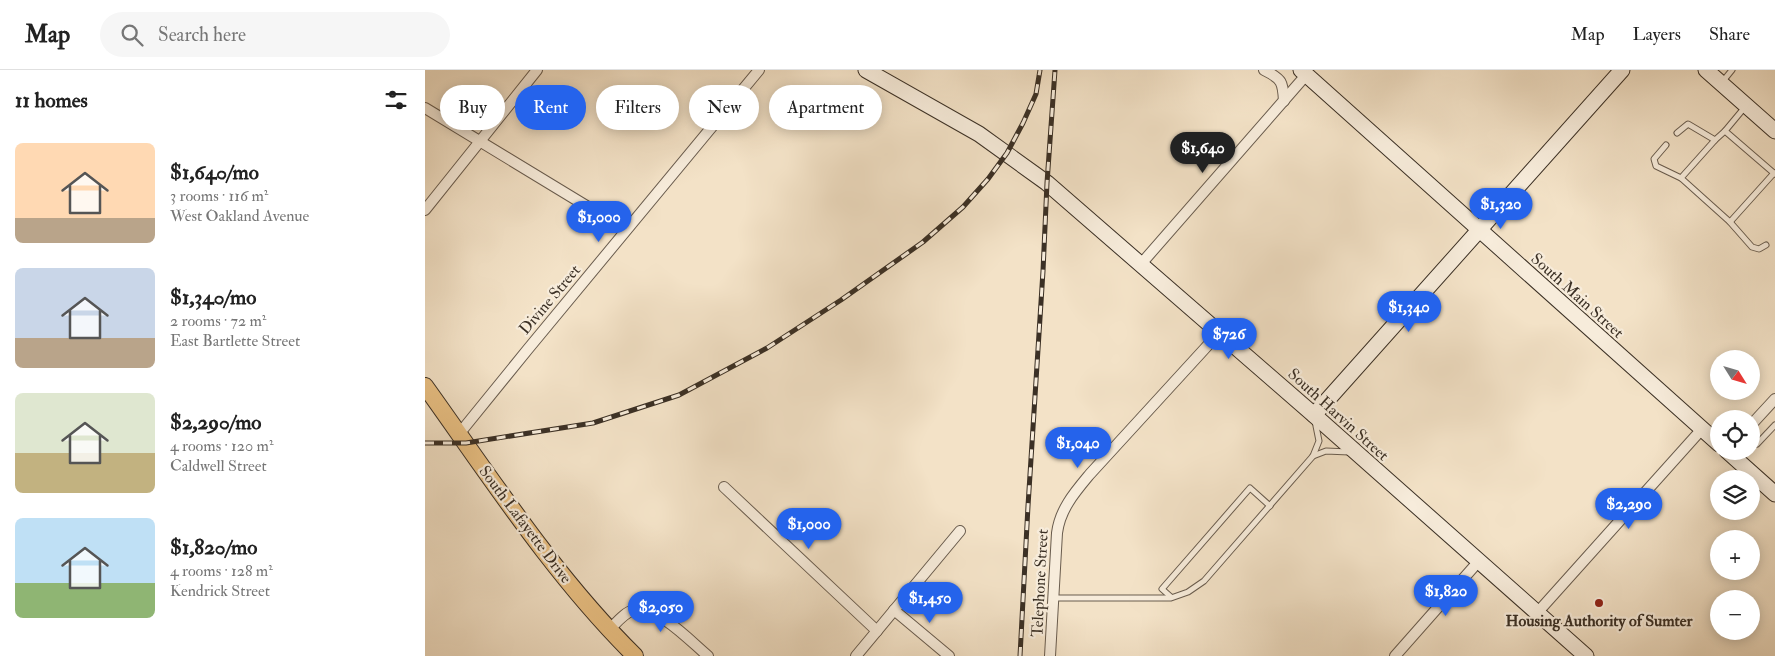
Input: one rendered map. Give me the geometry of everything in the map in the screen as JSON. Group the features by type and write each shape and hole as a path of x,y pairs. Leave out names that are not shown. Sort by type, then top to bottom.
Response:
{"main road":[{"name":"South Lafayette Drive","path":"425,386 548,556 572,586 635,656"}],"street":[{"path":"425,210 537,70"},
{"name":"Divine Street","path":"459,434 759,70"},
{"name":"South Harvin Street","path":"866,70 979,134 1007,152 1047,183 1220,332 1586,656"},
{"path":"1264,70 1281,80 1284,101"},
{"path":"1314,415 1622,70"},
{"path":"1706,70 1775,131"},
{"path":"1141,264 1284,101 1306,71"},
{"name":"South Main Street","path":"1306,71 1480,231 1710,436"},
{"path":"425,108 626,230"},
{"name":"Telephone Street","path":"1050,656 1057,533 1061,514 1072,496 1090,474 1220,332"},
{"path":"1760,415 1775,399"},
{"path":"1537,614 1702,429"},
{"path":"1737,460 1775,494"},
{"path":"724,487 877,631"},
{"path":"856,656 960,532"},
{"path":"1395,656 1478,562"},
{"path":"610,629 627,613 634,610 649,610 665,620 708,656"},
{"path":"894,610 949,656"}],"lane":[{"path":"1721,83 1732,70"},
{"path":"1681,178 1746,106"},
{"path":"1677,132 1688,124 1715,140"},
{"path":"1725,131 1774,174 1730,222"},
{"path":"1666,145 1654,160 1656,166 1681,178 1730,222 1752,247 1759,249 1766,245"},
{"path":"1054,598 1171,598 1188,592 1203,581 1313,456 1319,441 1314,415"},
{"path":"1760,441 1775,425"},
{"path":"1313,456 1334,450 1356,452"},
{"path":"1171,598 1162,589 1250,488 1270,506"}],"railway":[{"path":"425,443 466,443 593,423 679,395 767,348 841,300 923,242 963,207 988,179 1007,153 1036,94 1040,70"},
{"path":"1020,656 1055,70"}],"place":[{"name":"Housing Authority of Sumter","path":"1599,603"}]}
